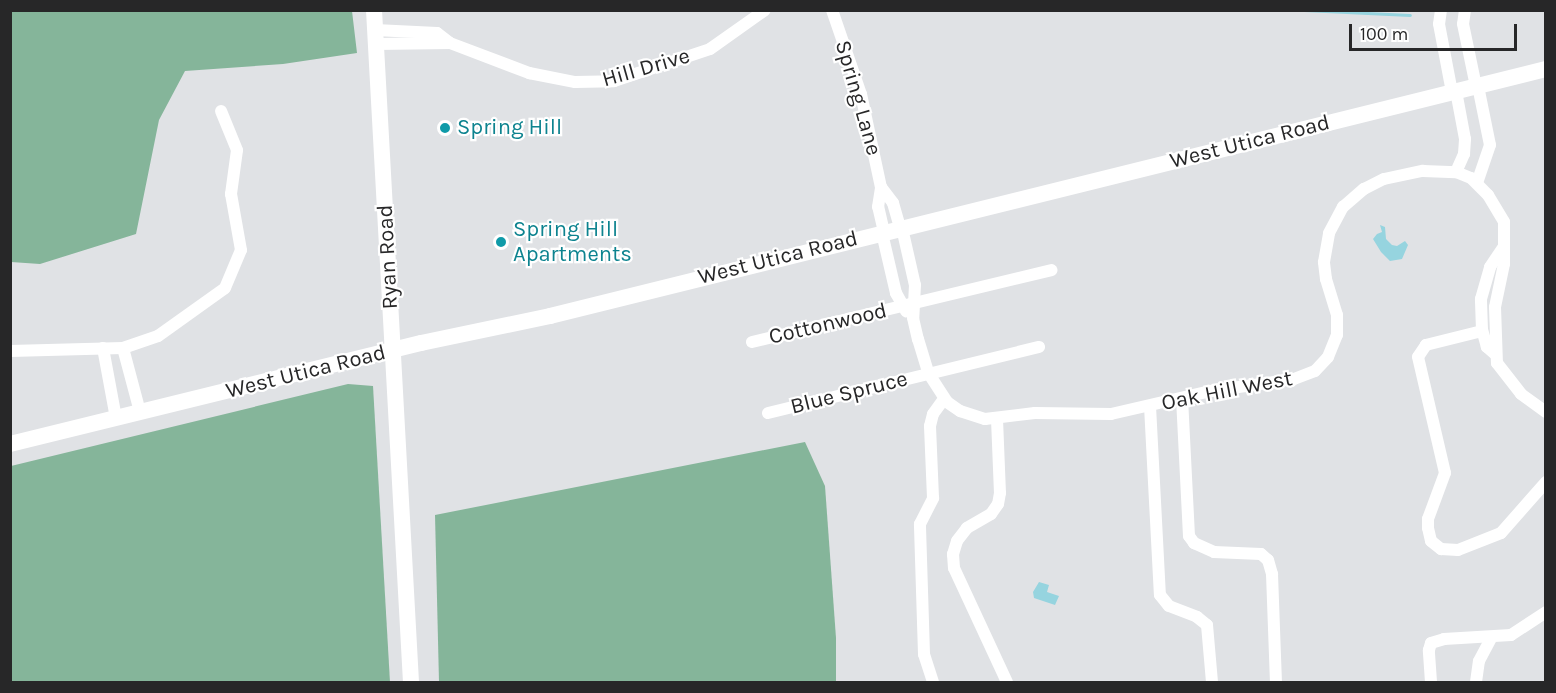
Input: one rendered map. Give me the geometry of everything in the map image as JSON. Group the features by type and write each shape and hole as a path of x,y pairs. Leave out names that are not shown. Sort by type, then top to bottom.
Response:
{"street":[{"name":"Ryan Road","path":"374,10 411,682"},
{"name":"Hill Drive","path":"375,37 450,43 530,73 562,81 598,83 632,77 710,49 765,10"},
{"name":"Spring Lane","path":"832,10 861,94 881,187 878,207 892,230"},
{"path":"1441,10 1439,24 1466,139 1464,154 1456,172 1477,183 1494,201 1502,216 1506,235 1495,307 1497,363 1521,394 1545,412"},
{"path":"1465,10 1464,24 1490,145 1477,183"},
{"name":"West Utica Road","path":"10,444 394,350 550,316 1545,69"},
{"path":"10,351 123,348 158,336 225,288 241,250 231,194 237,150 221,111"},
{"name":"Oak Hill West","path":"944,399 965,413 980,418 997,419 1035,413 1111,414 1182,398 1294,379 1319,368 1328,357 1337,335 1337,315 1324,262 1329,233 1343,207 1364,189 1384,179 1423,171 1456,172"},
{"path":"892,230 915,285 913,318 929,374 944,399 931,419 933,498 920,524 924,654 933,682"},
{"path":"892,230 897,293 903,307 913,318"},
{"path":"1495,354 1488,347 1482,331 1480,316 1484,281 1504,246"},
{"name":"Cottonwood","path":"752,342 1051,270"},
{"path":"1482,331 1426,345 1418,357 1445,473 1428,519 1431,540 1441,549 1458,550 1501,533 1545,482"},
{"name":"Blue Spruce","path":"768,413 1039,347"},
{"path":"103,348 116,418"},
{"path":"123,348 140,412"},
{"path":"1182,398 1189,536 1194,543 1214,552 1261,554 1268,560 1272,574 1276,682"},
{"path":"1150,406 1160,595 1169,606 1197,617 1207,625 1212,682"},
{"path":"997,419 998,504 991,514 967,528 957,541 953,554 954,568 1007,682"},
{"path":"1431,682 1429,650 1431,643 1447,638 1491,638 1511,635 1545,612"},
{"path":"1476,682 1479,661 1491,638"}],"green space":[{"path":"10,11 352,11 357,53 283,64 185,71 159,120 136,234 40,264 11,262"},
{"path":"348,384 373,386 390,682 11,682 11,466"},
{"path":"805,442 825,486 836,638 836,682 439,682 435,515"}],"water":[{"path":"1380,225 1385,227 1386,239 1392,245 1397,246 1405,241 1408,245 1402,259 1390,261 1381,252 1373,239 1382,232"},
{"path":"1039,582 1049,585 1047,592 1059,596 1055,605 1034,598 1033,592"}],"waterway":[{"path":"1304,10 1410,15"}],"place":[{"name":"Spring Hill","path":"445,128"},
{"name":"Spring Hill Apartments","path":"501,242"}]}
